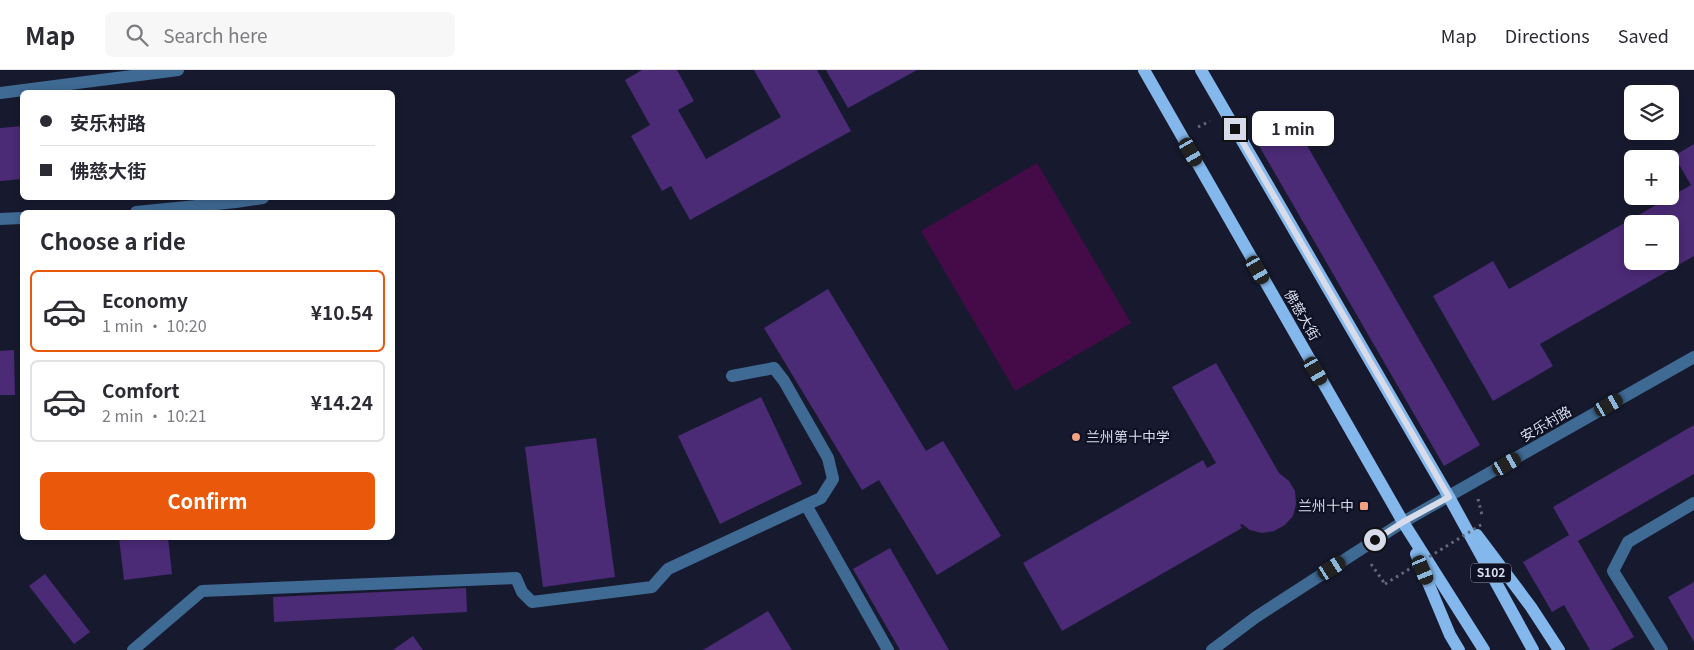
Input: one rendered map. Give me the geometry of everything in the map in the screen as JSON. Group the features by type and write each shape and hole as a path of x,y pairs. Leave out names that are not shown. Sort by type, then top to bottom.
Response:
{"main road":[{"name":"佛慈大街","path":"1144,70 1403,522 1484,650"},
{"name":"S102","path":"1201,70 1449,497 1533,650"},
{"path":"1449,497 1532,607 1559,650"},
{"path":"1403,522 1450,635 1459,650"}],"street":[{"path":"0,92 178,70"},
{"path":"156,210 250,200"},
{"path":"0,219 20,218"},
{"name":"安乐村路","path":"1212,650 1256,617 1403,522 1694,357"},
{"path":"133,650 202,591 516,578 522,592 532,602 652,587 668,569 821,498 833,480 828,458 784,381 774,368 732,376"},
{"path":"1662,650 1613,571 1628,542 1694,503"},
{"path":"806,505 888,650"}],"path":[{"path":"1181,135 1226,113"},
{"path":"1361,549 1385,584 1484,523"}],"shaded area":[{"path":"1037,163 1131,323 1015,391 921,231"}],"building":[{"path":"642,70 677,70 694,101 678,110 706,159 781,117 754,70 817,70 851,131 690,220 671,186 662,191 631,136 650,125 625,80"},
{"path":"826,70 917,70 848,108"},
{"path":"1290,116 1480,445 1444,466 1254,137"},
{"path":"20,126 20,179 0,181 0,128"},
{"path":"1694,144 1694,256 1679,265 1679,215 1638,215 1656,205 1679,205 1679,192 1691,185 1679,165 1679,153"},
{"path":"1624,223 1624,270 1670,270 1540,344 1553,366 1493,401 1433,296 1493,261 1509,289"},
{"path":"828,289 926,451 943,441 1001,536 937,575 879,480 862,490 764,328"},
{"path":"14,350 15,395 0,395 0,351"},
{"path":"1216,363 1279,473 1289,481 1295,491 1296,504 1293,516 1285,525 1274,531 1262,533 1250,530 1242,524 1240,525 1242,528 1062,631 1023,563 1203,460 1207,468 1216,463 1172,387"},
{"path":"761,397 802,484 720,524 678,436"},
{"path":"1694,425 1694,474 1578,541 1634,637 1610,650 1590,650 1564,605 1552,612 1523,562 1569,535 1553,507"},
{"path":"596,438 615,577 543,587 525,447"},
{"path":"119,540 168,540 172,574 124,580"},
{"path":"890,548 949,650 900,650 853,569"},
{"path":"45,574 90,632 74,644 29,586"},
{"path":"1694,582 1694,642 1668,597"},
{"path":"466,588 467,612 274,622 273,597"},
{"path":"768,611 792,650 703,650"},
{"path":"413,636 423,650 393,650"}],"place":[{"name":"兰州第十中学","path":"1076,437"},
{"name":"兰州十中","path":"1364,506"}],"route":[{"path":"1235,129 1449,497 1375,540"}]}
